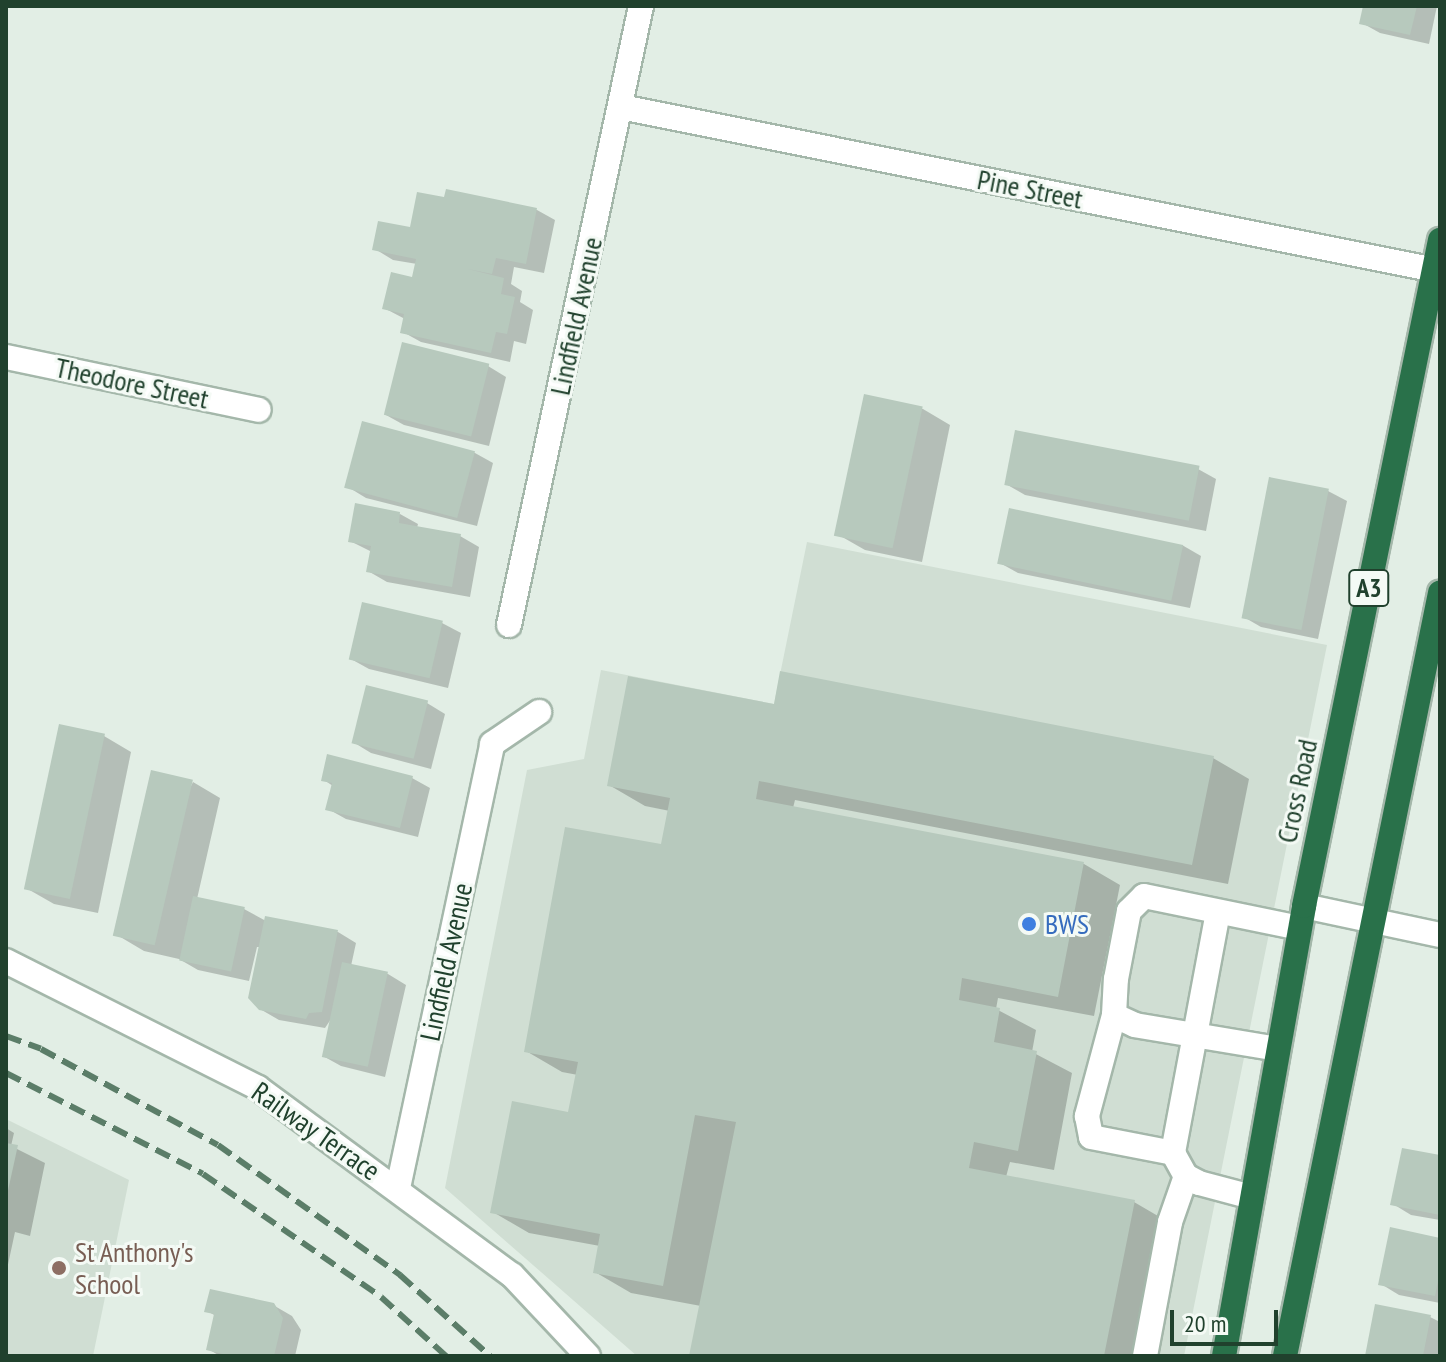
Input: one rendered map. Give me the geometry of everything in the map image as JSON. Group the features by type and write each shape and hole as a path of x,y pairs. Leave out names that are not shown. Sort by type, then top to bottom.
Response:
{"highway":[{"name":"Cross Road","path":"1224,1356 1302,917 1437,271 1440,240"},
{"path":"1285,1356 1440,593"}],"street":[{"name":"Lindfield Avenue","path":"509,625 641,6"},
{"name":"Pine Street","path":"621,107 1437,271"},
{"name":"Theodore Street","path":"6,357 259,410"},
{"name":"Lindfield Avenue","path":"398,1188 492,744 539,712"},
{"path":"1173,1153 1091,1137 1087,1116 1114,1015 1116,979 1129,911 1144,896 1218,912 1374,921 1440,935"},
{"path":"1218,912 1173,1153 1186,1176 1227,1193 1252,1197"},
{"name":"Railway Terrace","path":"6,961 258,1088 398,1188 512,1275 588,1356"},
{"path":"1114,1015 1135,1025 1278,1049"},
{"path":"1145,1356 1170,1222 1186,1176"}],"shaded area":[{"path":"807,542 1327,645 1184,1356 637,1356 445,1188 527,770 584,759 601,670 774,704"},
{"name":"St Anthony's School","path":"6,1119 129,1180 93,1356 6,1356"}],"building":[{"path":"1363,6 1417,6 1410,35 1359,24"},
{"path":"446,189 537,208 526,264 496,258 492,274 468,269 504,278 501,294 515,297 507,334 496,332 491,353 400,333 404,314 382,309 391,272 412,277 416,259 372,250 378,221 410,227 417,192 444,197"},
{"path":"402,342 489,364 471,437 384,415"},
{"path":"864,394 923,406 893,548 834,536"},
{"path":"362,421 475,451 457,518 344,488"},
{"path":"1015,430 1200,466 1189,521 1004,485"},
{"path":"1269,477 1329,489 1301,630 1242,618"},
{"path":"355,503 400,512 399,523 461,534 452,587 366,572 371,546 348,542"},
{"path":"1009,508 1183,545 1171,601 997,564"},
{"path":"362,602 443,621 430,678 349,659"},
{"path":"780,671 1214,756 1192,865 759,781 756,799 1084,862 1058,997 962,978 959,1000 1000,1008 994,1042 1037,1051 1018,1151 974,1142 969,1168 1135,1200 1104,1356 689,1356 736,1122 695,1115 663,1286 593,1273 600,1234 490,1213 512,1101 568,1112 578,1062 524,1052 565,827 661,844 670,798 607,786 628,676 774,704"},
{"path":"366,685 428,700 414,759 351,743"},
{"path":"59,724 105,734 70,899 24,889"},
{"path":"327,754 413,776 400,828 325,810 332,783 321,781"},
{"path":"151,770 193,780 155,945 113,936"},
{"path":"193,896 245,907 231,972 179,961"},
{"path":"265,916 338,930 322,1012 309,1013 306,1019 259,1010 248,998"},
{"path":"342,962 388,972 368,1067 322,1057"},
{"path":"6,1143 18,1145 7,1195 6,1195"},
{"path":"1402,1148 1440,1155 1440,1215 1390,1205"},
{"path":"1390,1227 1440,1238 1440,1271 1435,1296 1378,1285"},
{"path":"210,1289 274,1303 283,1318 274,1356 231,1356 206,1350 214,1314 204,1312"},
{"path":"1375,1304 1431,1315 1423,1356 1365,1356"}],"railway":[{"path":"6,1036 41,1049 218,1145 400,1275 490,1356"},
{"path":"6,1073 203,1174 381,1297 446,1356"}],"place":[{"name":"BWS","path":"1029,924"},
{"name":"St Anthony's School","path":"59,1268"}]}
